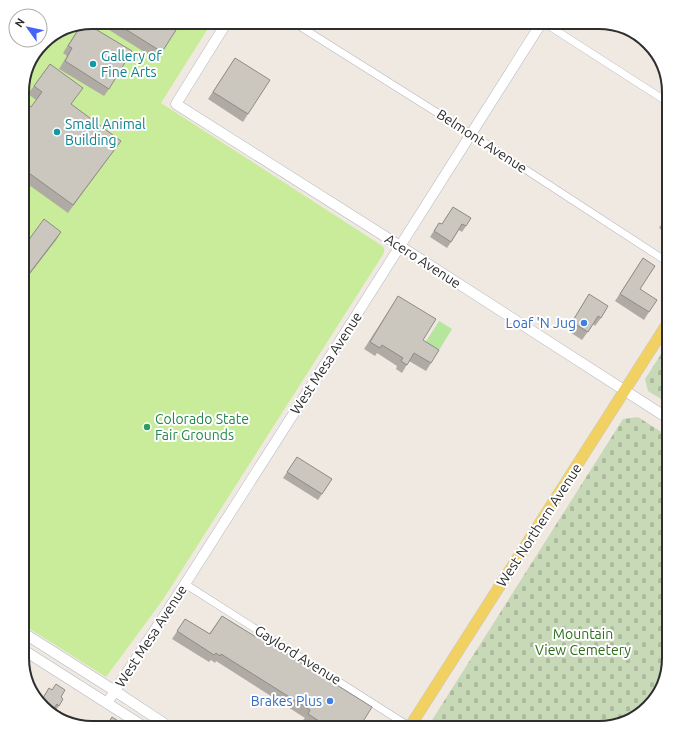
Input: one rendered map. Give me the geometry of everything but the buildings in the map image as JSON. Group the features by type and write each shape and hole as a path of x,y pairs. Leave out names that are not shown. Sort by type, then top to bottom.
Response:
{"main road":[{"name":"West Northern Avenue","path":"414,721 662,332"}],"street":[{"name":"Acero Avenue","path":"223,29 176,104 662,414"},
{"name":"Belmont Avenue","path":"304,29 471,134 662,258"},
{"name":"West Mesa Avenue","path":"107,703 185,584 538,29"},
{"path":"553,29 662,99"},
{"name":"Gaylord Avenue","path":"185,584 399,721"},
{"path":"29,636 160,721"},
{"path":"29,653 135,721"}],"green space":[{"name":"Colorado State Fair Grounds","path":"208,29 161,103 384,248 384,253 162,601 106,677 29,628 29,88 31,76 40,57 57,40 80,30"},
{"path":"439,321 452,329 436,355 423,346"},
{"path":"662,353 662,400 648,391 645,379"},
{"name":"Mountain View Cemetery","path":"638,417 662,432 662,658 659,678 651,693 637,708 619,718 611,720 431,721 623,419"}],"place":[{"name":"Gallery of Fine Arts","path":"93,64"},
{"name":"Small Animal Building","path":"57,132"},
{"name":"Loaf 'N Jug","path":"584,323"},
{"name":"Colorado State Fair Grounds","path":"147,427"},
{"name":"Brakes Plus","path":"330,701"}]}
